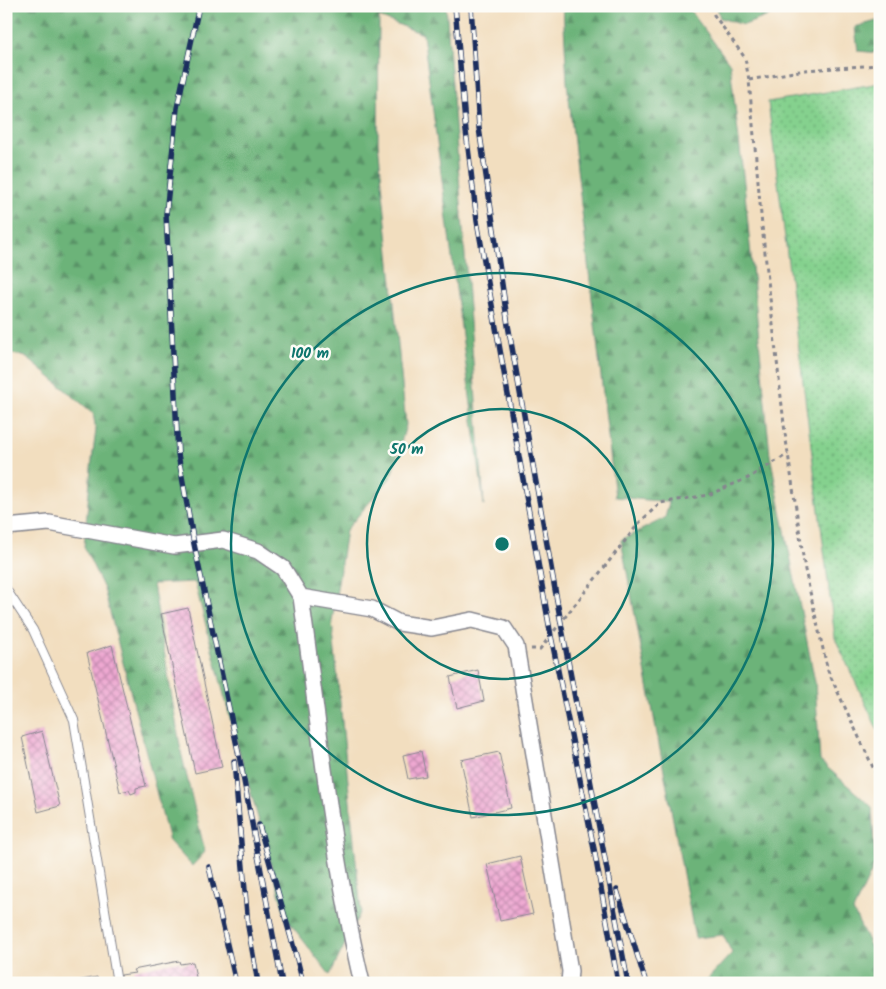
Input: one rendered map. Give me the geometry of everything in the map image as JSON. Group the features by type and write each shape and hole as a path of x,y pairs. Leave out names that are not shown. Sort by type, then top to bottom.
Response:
{"street":[{"path":"6,527 49,523 174,546 223,540 258,551 283,568 301,597 333,832 349,929 362,983"},
{"path":"301,597 372,609 400,623 432,628 472,620 504,628 516,646 570,971 569,983"}],"lane":[{"path":"6,589 33,630 74,720 117,983"}],"path":[{"path":"712,6 714,15 745,58 750,80 762,226 788,454 805,570 828,672 878,778 880,787"},
{"path":"750,80 805,70 880,65"},
{"path":"516,646 528,650 540,649 639,523 660,503 708,494 748,478 788,454"}],"green space":[{"path":"6,6 446,6 484,505 423,34 379,17 378,142 406,425 391,477 346,530 332,622 361,911 330,975 286,918 230,718 195,583 193,582 153,584 181,752 205,852 192,866 169,841 104,589 84,547 96,430 93,413 26,357 6,352"},
{"path":"563,6 687,6 730,64 744,183 770,455 815,682 820,761 872,807 875,864 853,911 872,949 872,983 704,983 732,953 723,935 695,938 621,540 665,518 669,502 615,497 567,82"},
{"path":"717,6 795,6 744,25 720,18"},
{"path":"880,20 880,53 858,51 855,27"},
{"path":"880,83 880,735 835,638 768,102"}],"building":[{"path":"188,608 222,767 195,773 161,614"},
{"path":"112,645 146,786 136,788 136,792 131,794 129,790 120,792 87,653"},
{"path":"478,670 484,701 457,708 450,677"},
{"path":"42,731 60,806 38,812 22,737"},
{"path":"421,751 426,776 408,779 403,755"},
{"path":"499,752 511,808 473,817 461,760"},
{"path":"520,856 533,914 500,921 487,864"},
{"path":"179,961 180,964 193,962 197,983 122,983 121,975 135,973 133,970"},
{"path":"97,977 98,983 71,983 71,982"}],"railway":[{"path":"199,6 177,108 166,214 178,454 194,544 241,765 282,983"},
{"path":"455,6 465,123 477,221 551,636 594,849 618,983"},
{"path":"471,6 479,128 508,325 628,983"},
{"path":"234,761 248,926 258,983"},
{"path":"259,825 303,983"},
{"path":"209,867 236,983"},
{"path":"617,890 646,983"}]}
